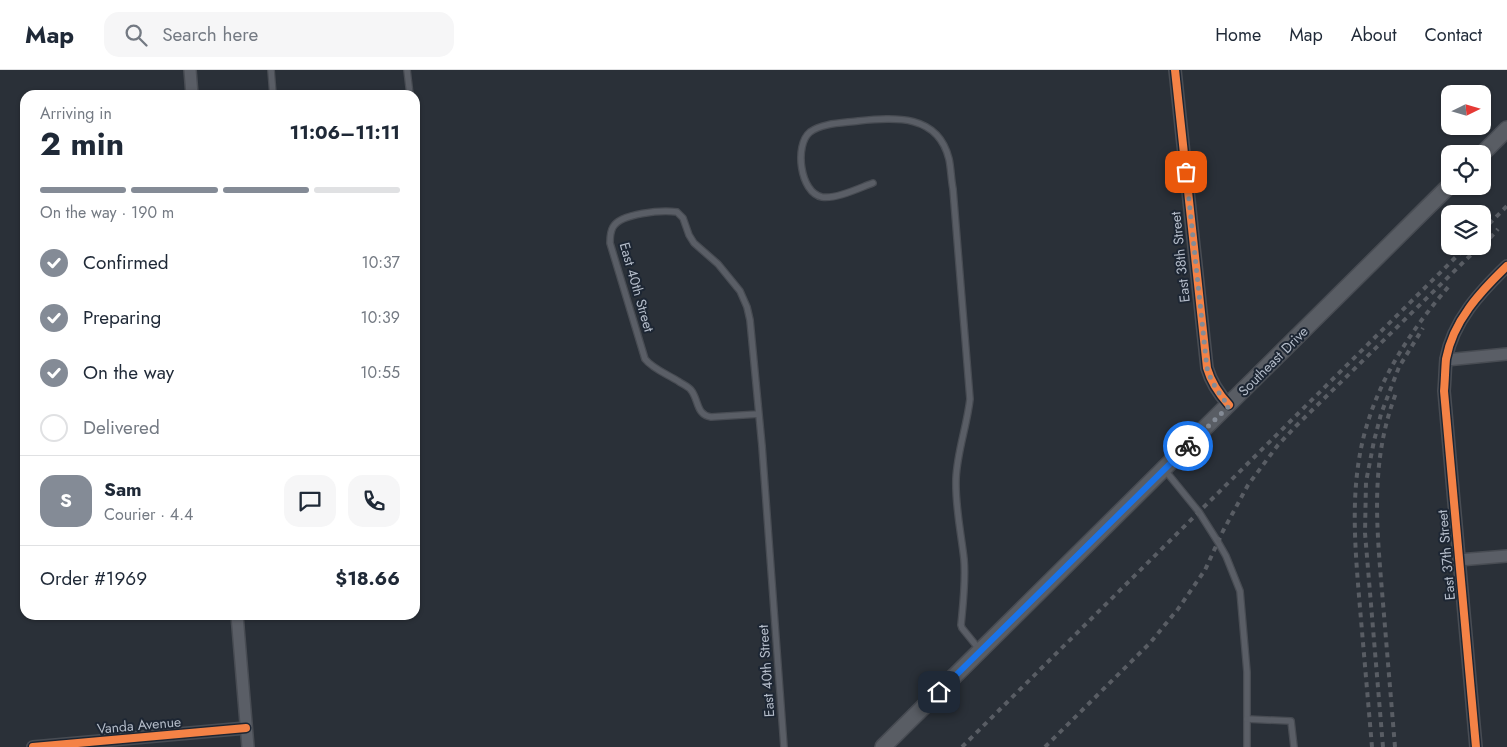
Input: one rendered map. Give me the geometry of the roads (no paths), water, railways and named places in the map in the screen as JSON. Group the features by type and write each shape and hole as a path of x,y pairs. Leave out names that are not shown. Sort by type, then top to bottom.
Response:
{"main road":[{"path":"1491,145 1507,129"},
{"name":"Southeast Drive","path":"883,747 1441,194"}],"street":[{"path":"190,70 192,90"},
{"name":"East 38th Street","path":"1175,70 1207,368 1220,396 1229,406"},
{"name":"East 37th Street","path":"1476,747 1444,391 1446,360 1458,325 1469,307 1507,266"},
{"path":"1446,360 1507,354"},
{"path":"1459,560 1507,556"},
{"path":"236,620 248,747"},
{"name":"Vanda Avenue","path":"33,747 246,728"}],"lane":[{"path":"271,70 273,90"},
{"path":"408,70 410,90"},
{"path":"873,183 834,196 824,197 815,195 807,186 802,171 802,146 804,140 809,133 819,127 871,120 907,120 924,124 932,129 940,137 948,154 970,399 968,418 959,450 956,477 956,508 964,561 961,625 981,650"},
{"name":"East 40th Street","path":"759,414 705,416 699,409 695,396 690,389 645,359 610,243 613,226 618,222 626,217 640,214 660,211 677,212 684,222 691,239 718,264 740,291 747,308 750,320 759,414 784,747"},
{"path":"1164,469 1199,512 1218,542 1226,556 1240,591 1247,672 1246,747"},
{"path":"1247,719 1291,721 1294,747"}],"railway":[{"path":"1491,222 1507,206"},
{"path":"1491,237 1498,229"},
{"path":"962,747 1458,255"},
{"path":"1045,747 1150,643 1178,609 1205,570 1223,531 1248,485 1278,445 1471,255"},
{"path":"1372,747 1355,540 1357,472 1366,428 1390,370 1411,335 1449,286"},
{"path":"1383,747 1365,533 1366,482 1381,414 1399,367 1423,328"},
{"path":"1395,747 1377,523 1377,497 1378,471 1382,446 1387,419 1396,393"}]}
